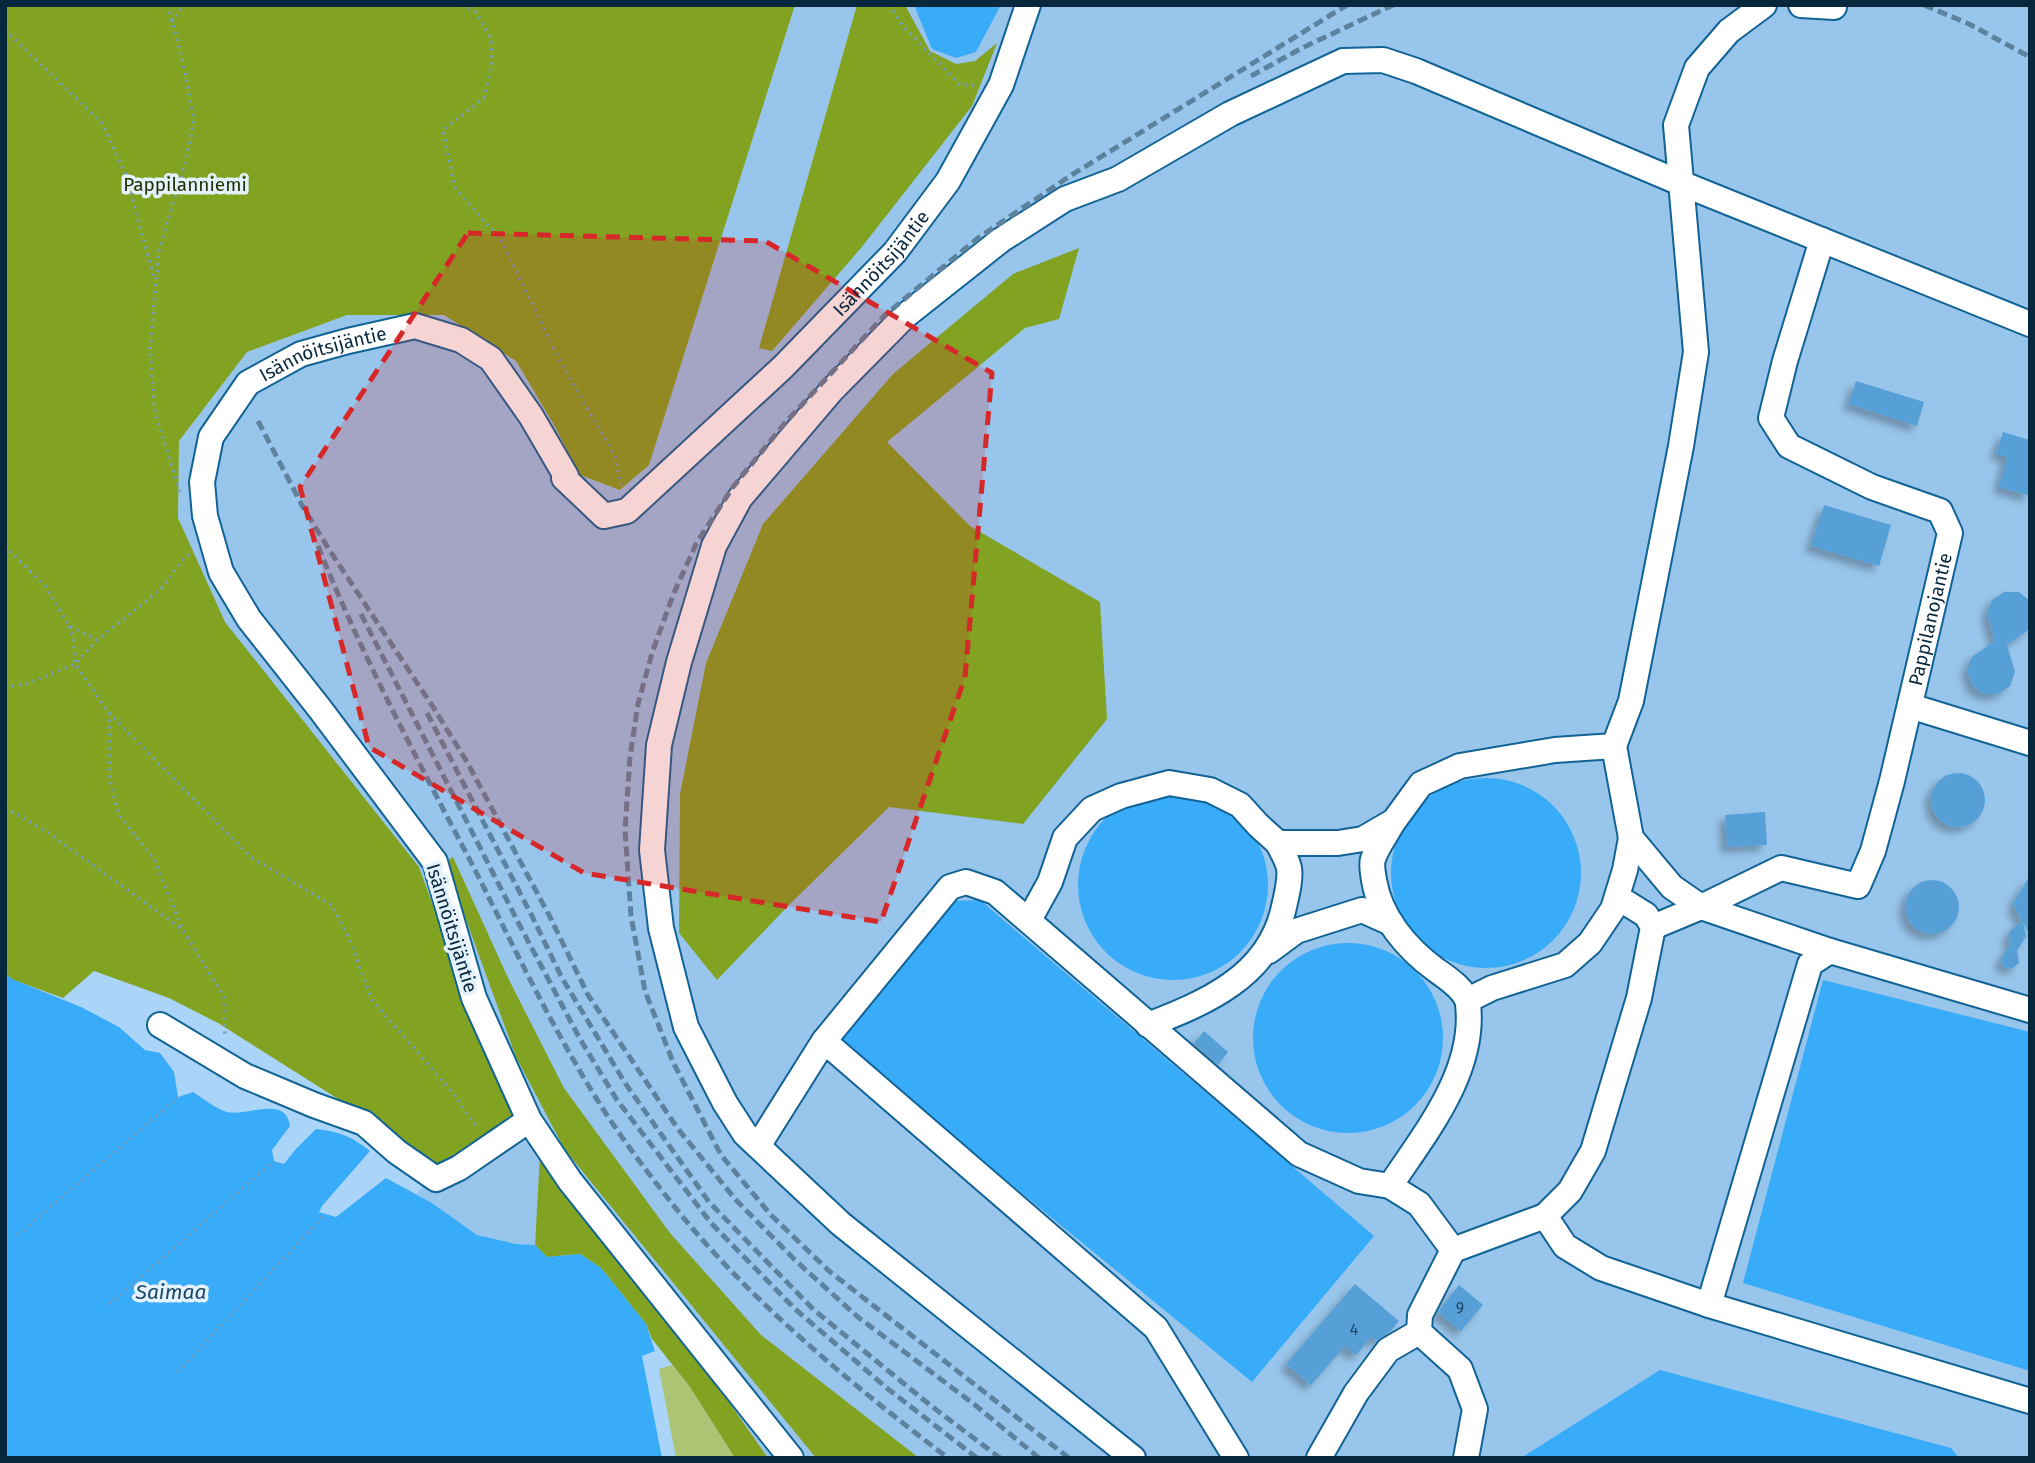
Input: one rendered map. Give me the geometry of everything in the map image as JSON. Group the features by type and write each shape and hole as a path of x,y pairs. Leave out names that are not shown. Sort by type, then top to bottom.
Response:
{"street":[{"name":"Isännöitsijäntie","path":"791,1458 570,1181 529,1121 474,998 435,862 249,619 221,572 205,516 202,482 211,437 248,383 301,354 415,326 461,340 491,359 531,416 566,476 564,478 604,516 627,511 783,367 895,252 948,181 1001,86 1028,5"},
{"path":"1468,1000 1492,988 1565,965 1590,943 1613,909 1617,897 1631,838 1614,746 1631,701 1681,446 1696,352 1676,125 1697,68 1729,30 1764,5"},
{"path":"1801,5 1834,6"},
{"path":"1133,1458 841,1224 745,1134 725,1103 686,1027 661,928 652,850 659,745 679,662 714,546 740,498 832,390 905,316 1001,240 1065,199 1118,179 1230,114 1343,61 1383,60 1416,71 1683,184 2030,324"},
{"name":"Pappilanojantie","path":"1653,927 1701,908 1781,868 1858,886 1873,851 1910,706 1950,533 1940,511 1872,487 1789,446 1771,418 1785,361 1822,240"},
{"path":"1910,706 2030,743"},
{"path":"1390,1186 1444,1103 1461,1065 1468,1027 1468,1000 1451,981 1415,954 1391,923 1376,890 1371,862 1394,821 1421,784 1460,766 1555,750 1614,746"},
{"path":"1029,920 1050,882 1065,838 1092,809 1121,796 1168,783 1210,790 1240,805 1278,843 1289,868 1286,897 1279,926 1263,956"},
{"path":"1278,843 1338,843 1363,839 1394,821"},
{"path":"1631,838 1672,887 1701,908 1830,951 2030,1010"},
{"path":"758,1146 824,1041 950,887 966,882 995,892 1299,1154 1359,1181 1390,1186 1419,1204 1453,1250"},
{"path":"1419,1332 1420,1315 1453,1250 1545,1216 1570,1191 1593,1151 1639,998 1653,927 1646,915 1617,897"},
{"path":"1148,1025 1196,1007 1236,982 1296,930 1362,910 1391,923"},
{"path":"1709,1305 1810,964 1830,951"},
{"path":"160,1025 245,1076 364,1123 397,1152 436,1179 459,1168 529,1121"},
{"path":"824,1041 1156,1328 1236,1458"},
{"path":"1545,1216 1565,1245 1601,1268 1709,1305 2030,1401"},
{"path":"1319,1458 1356,1393 1388,1350 1419,1332"},
{"path":"1419,1332 1460,1369 1475,1409 1466,1458"}],"path":[{"path":"168,5 194,121 186,159 159,250 150,349 155,413 175,482 184,503"},
{"path":"172,22 184,5"},
{"path":"462,5 476,12 491,39 492,63 484,98 443,130 455,188 501,240 561,363 615,456 627,511"},
{"path":"889,5 902,25 960,85 1001,86"},
{"path":"5,30 102,122 126,175 155,280"},
{"path":"5,687 26,684 75,664 97,640 161,589 184,558 200,546 214,545"},
{"path":"5,546 46,587 74,639 75,664 109,713 252,858 332,905 349,938 372,1000 453,1093 477,1128 486,1150"},
{"path":"69,626 97,640"},
{"path":"109,713 110,781 119,815 153,859 183,930 224,997 226,1065"},
{"path":"5,808 47,832 183,930"},
{"path":"18,1235 178,1097"},
{"path":"110,1304 274,1161"},
{"path":"178,1372 324,1215"}],"highlighted area":[{"path":"468,233 765,241 992,373 965,677 881,922 584,873 369,747 300,487"}],"shaded area":[{"path":"795,5 914,5 932,49 976,52 1001,5 2030,5 2030,1458 768,1458 693,1351 540,1156 535,1245 516,1244 477,1235 416,1194 435,1173 513,1118 419,867 225,623 178,518 179,441 247,352 347,315 444,315 516,361 554,425 579,475 621,490 649,465"}],"green space":[{"name":"Pappilanniemi","path":"5,5 795,5 649,465 620,490 580,475 516,361 444,315 347,315 247,352 179,441 178,518 225,622 419,867 513,1118 435,1173 365,1116 218,1023 169,998 94,971 63,998 11,979 5,973"},
{"path":"857,5 905,5 930,51 956,64 975,61 997,43 972,106 861,248 772,351 759,348"},
{"path":"1079,248 1059,319 1025,328 887,442 970,526 1100,602 1107,719 1023,824 889,807 717,980 679,933 680,794 706,663 763,524 893,374 1013,274"},
{"path":"453,857 509,980 564,1088 670,1233 761,1335 919,1458 816,1458 565,1150 516,1057 445,862"},
{"path":"540,1155 693,1351 768,1458 735,1458 690,1387 652,1339 646,1324 601,1268 580,1254 547,1257 535,1245"},
{"path":"672,1365 690,1387 735,1458 676,1458 659,1369"}],"water":[{"path":"914,5 1001,5 976,52 956,58 932,49"},
{"path":"1486,778 1522,785 1553,806 1574,837 1581,873 1574,909 1553,940 1522,961 1486,968 1450,961 1419,940 1398,909 1391,873 1398,837 1419,806 1450,785"},
{"path":"1173,790 1209,797 1240,818 1261,849 1268,885 1261,921 1240,952 1209,973 1173,980 1137,973 1106,952 1085,921 1078,885 1085,849 1106,818 1137,797"},
{"path":"980,900 1374,1236 1252,1382 835,1040 950,901"},
{"path":"1348,943 1384,950 1415,971 1436,1002 1443,1038 1436,1074 1415,1105 1384,1126 1348,1133 1312,1126 1281,1105 1260,1074 1253,1038 1260,1002 1281,971 1312,950"},
{"name":"Saimaa","path":"5,973 12,979 81,1007 119,1027 145,1050 160,1053 174,1072 178,1097 193,1092 227,1112 264,1109 281,1111 287,1116 290,1126 272,1150 274,1161 284,1164 316,1129 345,1135 370,1151 319,1212 336,1217 386,1178 432,1203 477,1235 516,1244 535,1245 547,1257 580,1254 601,1268 646,1324 655,1351 642,1356 662,1458 5,1458"},
{"path":"1823,980 2030,1032 2030,1371 1743,1283"},
{"path":"1660,1370 1951,1448 1959,1458 1521,1458"}],"building":[{"path":"1856,381 1924,402 1917,426 1849,404"},
{"path":"2003,432 2030,440 2030,496 1999,487 2007,457 1996,454"},
{"path":"1824,505 1891,525 1879,566 1811,546"},
{"path":"2004,592 2019,592 2030,601 2030,629 2007,645 2015,672 2010,686 1998,694 1983,694 1972,685 1967,670 1972,657 1995,641 1987,614 1992,600"},
{"path":"1958,773 1977,781 1985,800 1977,819 1958,827 1939,819 1931,800 1939,781"},
{"path":"1765,812 1767,845 1727,847 1725,815"},
{"path":"2030,875 2030,935 2023,922 2026,937 2017,950 2019,963 2013,968 2007,968 2002,965 2001,959 2010,946 2009,932 2022,921 2014,902"},
{"path":"1932,880 1951,888 1959,907 1951,926 1932,934 1913,926 1905,907 1913,888"},
{"path":"1204,1031 1228,1052 1218,1065 1194,1043"},
{"path":"1355,1284 1399,1321 1390,1332 1376,1341 1371,1337 1356,1355 1345,1346 1311,1385 1286,1364"},
{"path":"1459,1285 1483,1305 1461,1331 1438,1312"}],"railway":[{"path":"1069,1458 829,1271 771,1215 721,1155 673,1062 645,991 631,916 625,830 630,757 638,704 652,653 673,595 697,542 733,487 785,423 884,316 978,238 1070,176 1347,5"},
{"path":"1251,76 1302,48 1393,5"},
{"path":"1924,5 1969,24 2030,57"},
{"path":"258,421 303,507 467,762 550,917 588,995 678,1129 736,1200 796,1261 859,1318 975,1405 1039,1458"},
{"path":"318,546 353,628 411,748 548,1015 581,1073 632,1152 700,1237 766,1305 837,1370 948,1458"},
{"path":"361,614 520,926 580,1039 617,1100 711,1223 794,1308 888,1389 977,1458"},
{"path":"427,713 562,978 625,1083 709,1202 814,1310 930,1405 1000,1458"}]}
